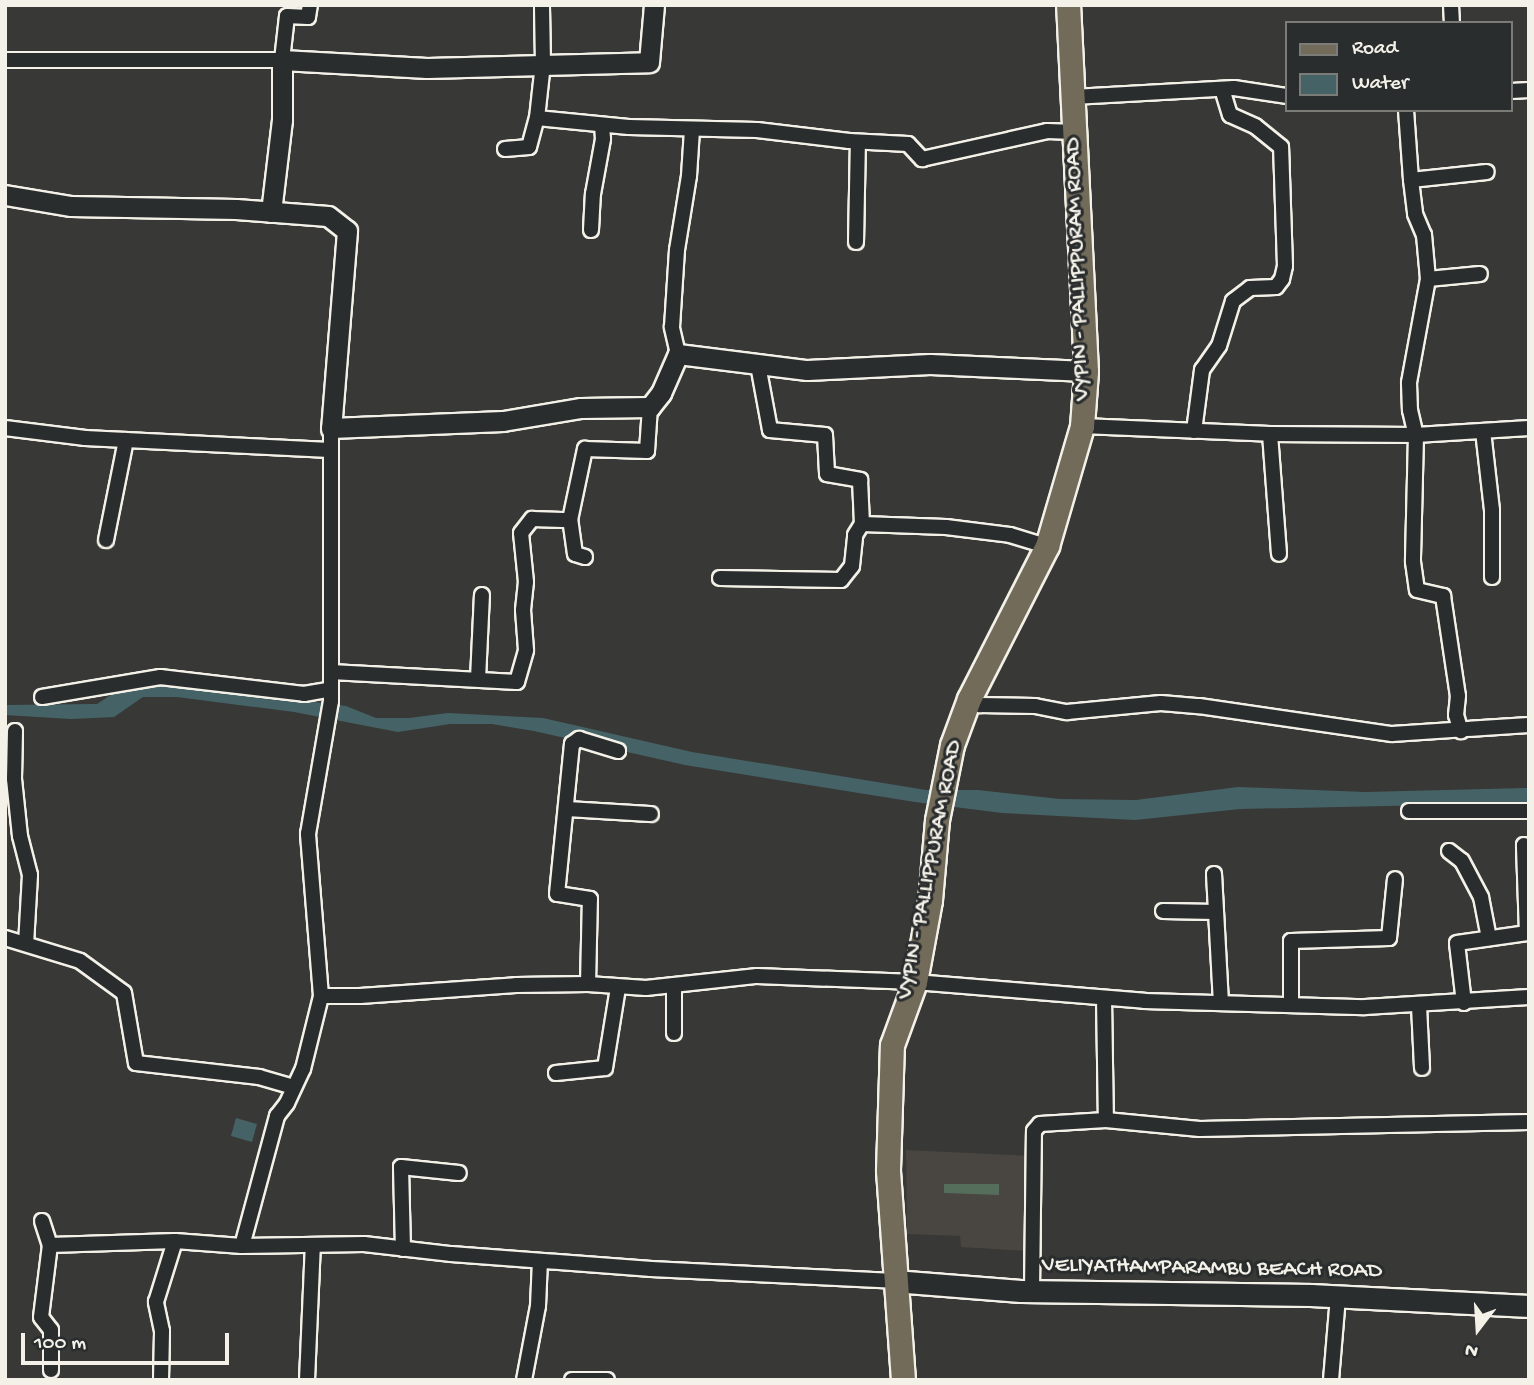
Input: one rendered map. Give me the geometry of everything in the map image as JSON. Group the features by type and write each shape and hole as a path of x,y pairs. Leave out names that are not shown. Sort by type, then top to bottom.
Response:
{"main road":[{"name":"VYPIN - PALLIPPURAM ROAD","path":"903,1380 888,1170 892,1045 915,982 930,900 937,820 952,745 969,699 1046,546 1082,426 1086,371 1068,5"},
{"name":"VELIYATHAMPARAMBU BEACH ROAD","path":"894,1281 1032,1292 1338,1296 1529,1307"}],"street":[{"path":"271,212 282,120 282,60 287,16 308,18 310,5"},
{"path":"505,149 528,147 537,118 543,64 542,5"},
{"path":"5,60 282,60 426,68 649,62 654,5"},
{"path":"1073,97 1222,89 1286,96"},
{"path":"1194,431 1202,370 1219,346 1233,301 1250,288 1276,288 1285,267 1281,147 1263,131 1230,115 1222,89"},
{"path":"1406,112 1415,214 1424,235 1428,279 1409,383 1410,410 1416,435 1414,572 1417,590 1443,596 1461,731"},
{"path":"537,118 602,125 757,130 858,142 908,144 922,159 1047,131 1075,132"},
{"path":"591,230 593,194 603,139 602,125"},
{"path":"585,557 575,554 570,520 585,449 647,451 650,407 661,393 678,354 672,314 692,129"},
{"path":"856,242 858,142"},
{"path":"1411,180 1487,172"},
{"path":"5,195 71,206 328,216 347,231 330,450 331,695 308,834 321,996 303,1069 277,1116 242,1246"},
{"path":"1428,279 1480,274"},
{"path":"678,354 807,370 930,365 1086,371"},
{"path":"720,578 841,580 852,566 855,535 862,524 860,480 827,474 825,435 770,430 758,365"},
{"path":"331,428 503,421 581,408 650,407"},
{"path":"1082,426 1270,434 1416,435 1529,428"},
{"path":"5,428 66,437 330,450"},
{"path":"1483,431 1492,510 1492,578"},
{"path":"1270,434 1279,554"},
{"path":"106,540 126,440"},
{"path":"331,672 517,682 526,650 523,610 526,582 521,533 532,519 570,520"},
{"path":"862,524 946,527 1010,536 1046,546"},
{"path":"478,679 482,596"},
{"path":"42,697 160,677 331,695"},
{"path":"969,699 980,705 1035,706 1067,712 1161,704 1199,706 1392,734 1529,725"},
{"path":"15,731 14,779 20,836 30,875 26,944"},
{"path":"589,984 590,899 557,894 572,744 579,739 618,751"},
{"path":"566,809 651,814"},
{"path":"1409,811 1529,811"},
{"path":"1464,1003 1457,943 1527,933 1524,845"},
{"path":"1449,851 1462,861 1481,897 1489,938"},
{"path":"1213,874 1221,1003"},
{"path":"1291,1005 1291,941 1389,938 1395,879"},
{"path":"1163,911 1216,912"},
{"path":"5,938 80,961 124,993 136,1063 259,1077 294,1087"},
{"path":"321,996 589,984 618,988 757,976 915,982 1104,998 1291,1005 1419,1006 1529,997"},
{"path":"674,985 674,1033"},
{"path":"556,1073 605,1068 618,988"},
{"path":"1104,998 1106,1120"},
{"path":"1419,1006 1422,1068"},
{"path":"1032,1292 1034,1131 1040,1124 1106,1120 1200,1129 1529,1122"},
{"path":"403,1249 401,1167 459,1173"},
{"path":"42,1221 50,1245 41,1317 51,1330 51,1370"},
{"path":"50,1245 175,1241 242,1246 364,1244 540,1261 894,1281"},
{"path":"161,1380 162,1331 156,1303 175,1241"},
{"path":"307,1380 313,1245"},
{"path":"524,1380 538,1306 540,1261"},
{"path":"1331,1380 1338,1296"},
{"path":"572,1380 607,1380"}],"shaded area":[{"path":"906,1150 1032,1156 1028,1251 961,1247 960,1236 907,1234"}],"green space":[{"path":"944,1184 999,1184 999,1195 944,1193"}],"water":[{"path":"135,679 346,706 376,718 409,718 448,713 543,718 692,752 926,790 978,790 1060,799 1136,800 1238,787 1365,792 1529,788 1529,803 1240,809 1135,820 1002,813 915,802 685,765 492,724 450,724 398,732 294,712 177,697 143,697 114,717 71,719 5,715 5,705 97,704"},
{"path":"236,1118 257,1124 252,1142 231,1136"}]}
